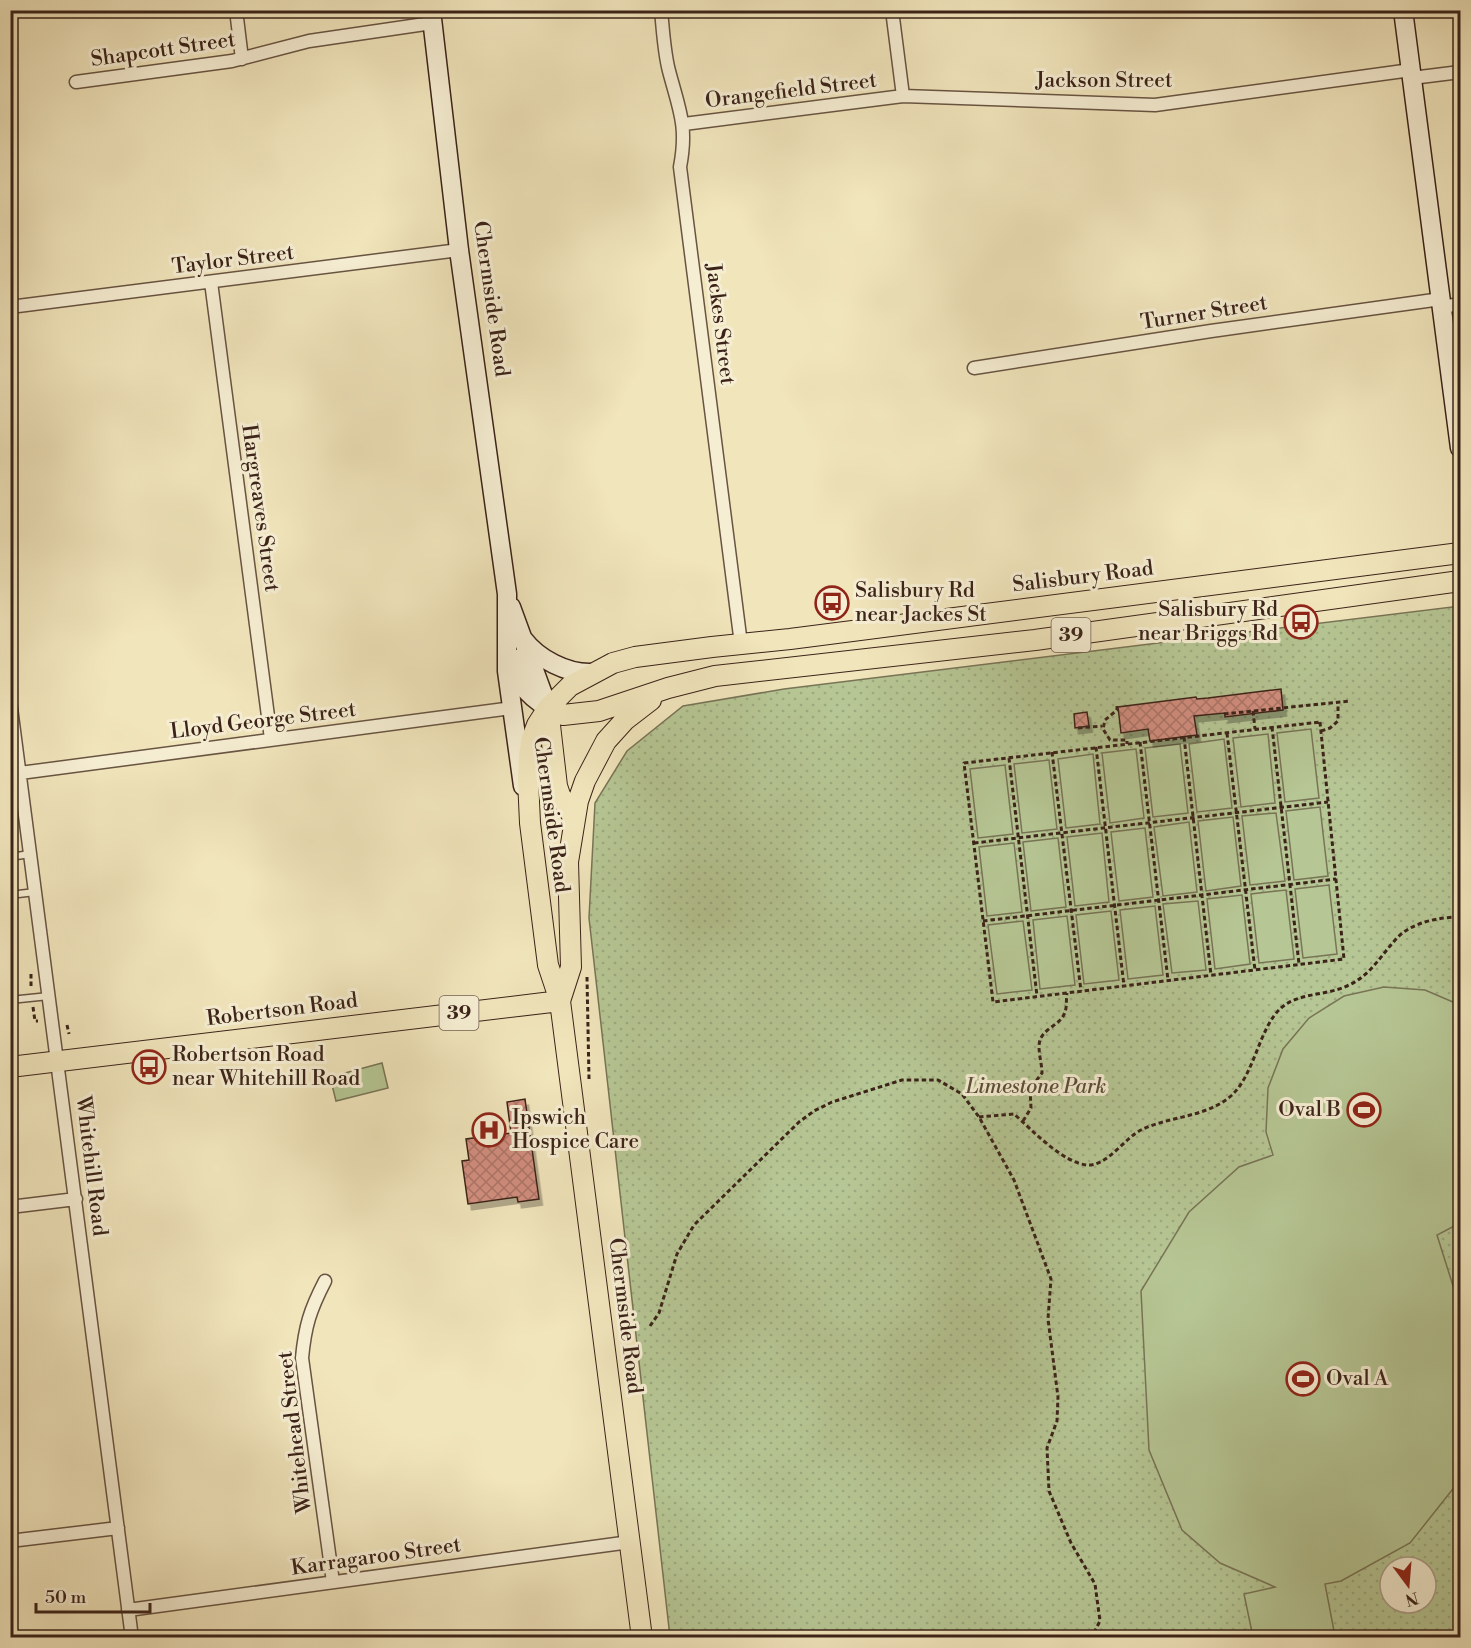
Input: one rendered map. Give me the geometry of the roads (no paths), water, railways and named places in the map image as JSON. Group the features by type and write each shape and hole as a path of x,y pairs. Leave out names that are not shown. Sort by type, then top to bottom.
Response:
{"main road":[{"name":"Salisbury Road","path":"530,823 529,755 537,725 548,708 570,686 613,663 635,657 1461,553"},
{"name":"39","path":"574,823 585,780 606,741 651,699 682,684 703,678 1035,640 1461,581"},
{"path":"741,644 744,673"},
{"path":"548,708 563,715 599,711 682,684"},
{"name":"Chermside Road","path":"548,708 557,786 574,823 568,861 571,967 560,1001"},
{"name":"Chermside Road","path":"530,823 548,965 560,1001 642,1638"},
{"name":"Robertson Road","path":"10,1067 560,1001"}],"street":[{"path":"236,10 243,59"},
{"name":"Jackes Street","path":"661,10 668,69 684,124 684,145 680,167 741,644"},
{"path":"892,10 903,96"},
{"path":"1403,10 1411,74 1448,303 1461,448"},
{"name":"Shapcott Street","path":"76,82 243,59 309,41 432,17"},
{"name":"Chermside Road","path":"432,17 459,250 514,636 548,708"},
{"name":"Jackson Street","path":"903,96 1155,105 1411,74 1461,72"},
{"name":"Orangefield Street","path":"684,124 903,96"},
{"name":"Taylor Street","path":"10,307 459,250"},
{"name":"Hargreaves Street","path":"211,282 272,739"},
{"name":"Turner Street","path":"974,369 1211,331 1448,303"},
{"path":"514,636 566,670 578,674 592,673"},
{"name":"Chermside Road","path":"514,636 507,671 518,761 530,823"},
{"name":"Whitehill Road","path":"10,700 132,1638"},
{"name":"Lloyd George Street","path":"20,773 512,708"},
{"path":"10,1207 76,1199"},
{"name":"Whitehead Street","path":"325,1281 304,1330 302,1358 333,1582"},
{"path":"10,1541 118,1528"},
{"name":"Karragaroo Street","path":"128,1610 630,1542"}],"lane":[{"path":"10,857 31,854"},
{"path":"10,895 36,892"},
{"path":"10,1000 49,996"}],"place":[{"name":"Salisbury Rd near Jackes St","path":"832,603"},
{"name":"Salisbury Rd near Briggs Rd","path":"1301,622"},
{"name":"Robertson Road near Whitehill Road","path":"149,1067"},
{"name":"Oval B","path":"1364,1110"},
{"name":"Ipswich Hospice Care","path":"489,1130"},
{"name":"Oval A","path":"1303,1379"}],"park label":[{"name":"Limestone Park","path":"1036,1087"}]}
